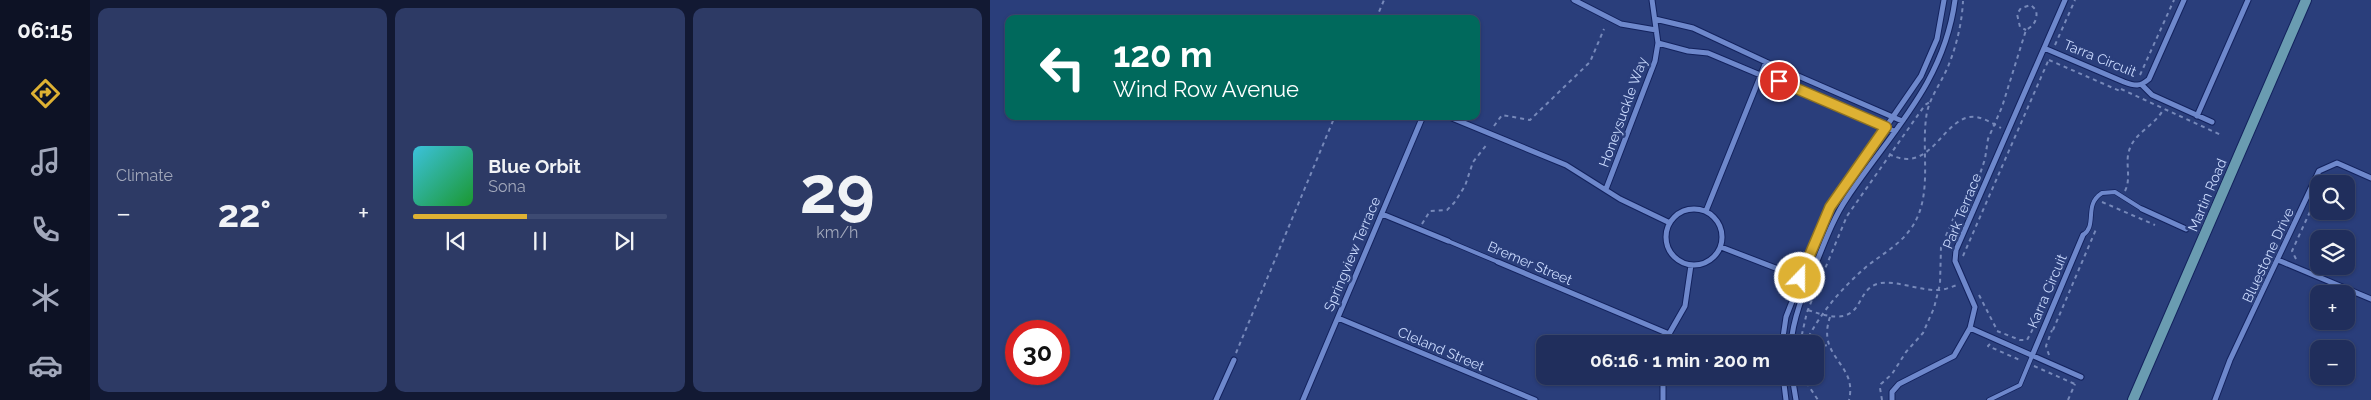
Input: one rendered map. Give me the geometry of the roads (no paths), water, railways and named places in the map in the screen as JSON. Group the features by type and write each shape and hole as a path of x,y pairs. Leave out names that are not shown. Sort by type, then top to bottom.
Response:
{"street":[{"path":"1574,0 1621,24 1656,30"},
{"path":"1652,0 1658,42 1688,51 1708,53 1894,131"},
{"path":"1783,335 1786,317 1800,278 1830,207 1915,86 1928,62 1937,39 1944,0"},
{"path":"1792,335 1795,320 1808,281 1841,208 1923,92 1939,60 1949,30 1954,0"},
{"name":"Park Terrace","path":"1892,400 1892,392 1899,384 1957,353 1970,328 1976,311 1955,261 1956,250 2065,0"},
{"name":"Tarra Circuit","path":"2044,48 2134,86 2142,85 2149,79 2184,0"},
{"path":"2197,116 2248,0"},
{"name":"Martin Road","path":"2133,400 2306,0"},
{"path":"1655,19 1693,28 1902,121"},
{"name":"Honeysuckle Way","path":"1606,189 1652,71 1658,42"},
{"path":"1706,212 1766,62"},
{"path":"2142,85 2152,95 2212,122"},
{"name":"Springview Terrace","path":"1303,400 1421,120"},
{"path":"1457,120 1566,165 1620,199 1670,223"},
{"name":"Bluestone Drive","path":"2215,400 2230,360 2319,171 2337,163 2371,178"},
{"path":"1698,209 1706,212 1713,216 1722,230 1721,247 1709,261 1691,265 1682,263 1669,250 1666,232 1670,223 1682,212 1698,209"},
{"path":"2142,209 2186,229"},
{"name":"Bremer Street","path":"1382,214 1448,241"},
{"name":"Karra Circuit","path":"2032,356 2083,235"},
{"path":"1721,247 1808,281"},
{"path":"2278,260 2371,299"},
{"name":"Bremer Street","path":"1498,262 1669,334"},
{"path":"1669,334 1685,306 1691,265"},
{"name":"Cleland Street","path":"1338,318 1535,400"},
{"path":"1970,328 2081,377"},
{"path":"1216,400 1234,360"},
{"path":"1663,385 1663,400"},
{"path":"1784,385 1786,400"},
{"path":"1794,385 1796,400"}],"lane":[{"path":"2083,235 2089,229 2091,207 2096,198 2108,192 2121,195 2142,209"},
{"name":"Bremer Street","path":"1448,241 1498,262"},
{"path":"1989,400 2020,385 2032,356"}]}
